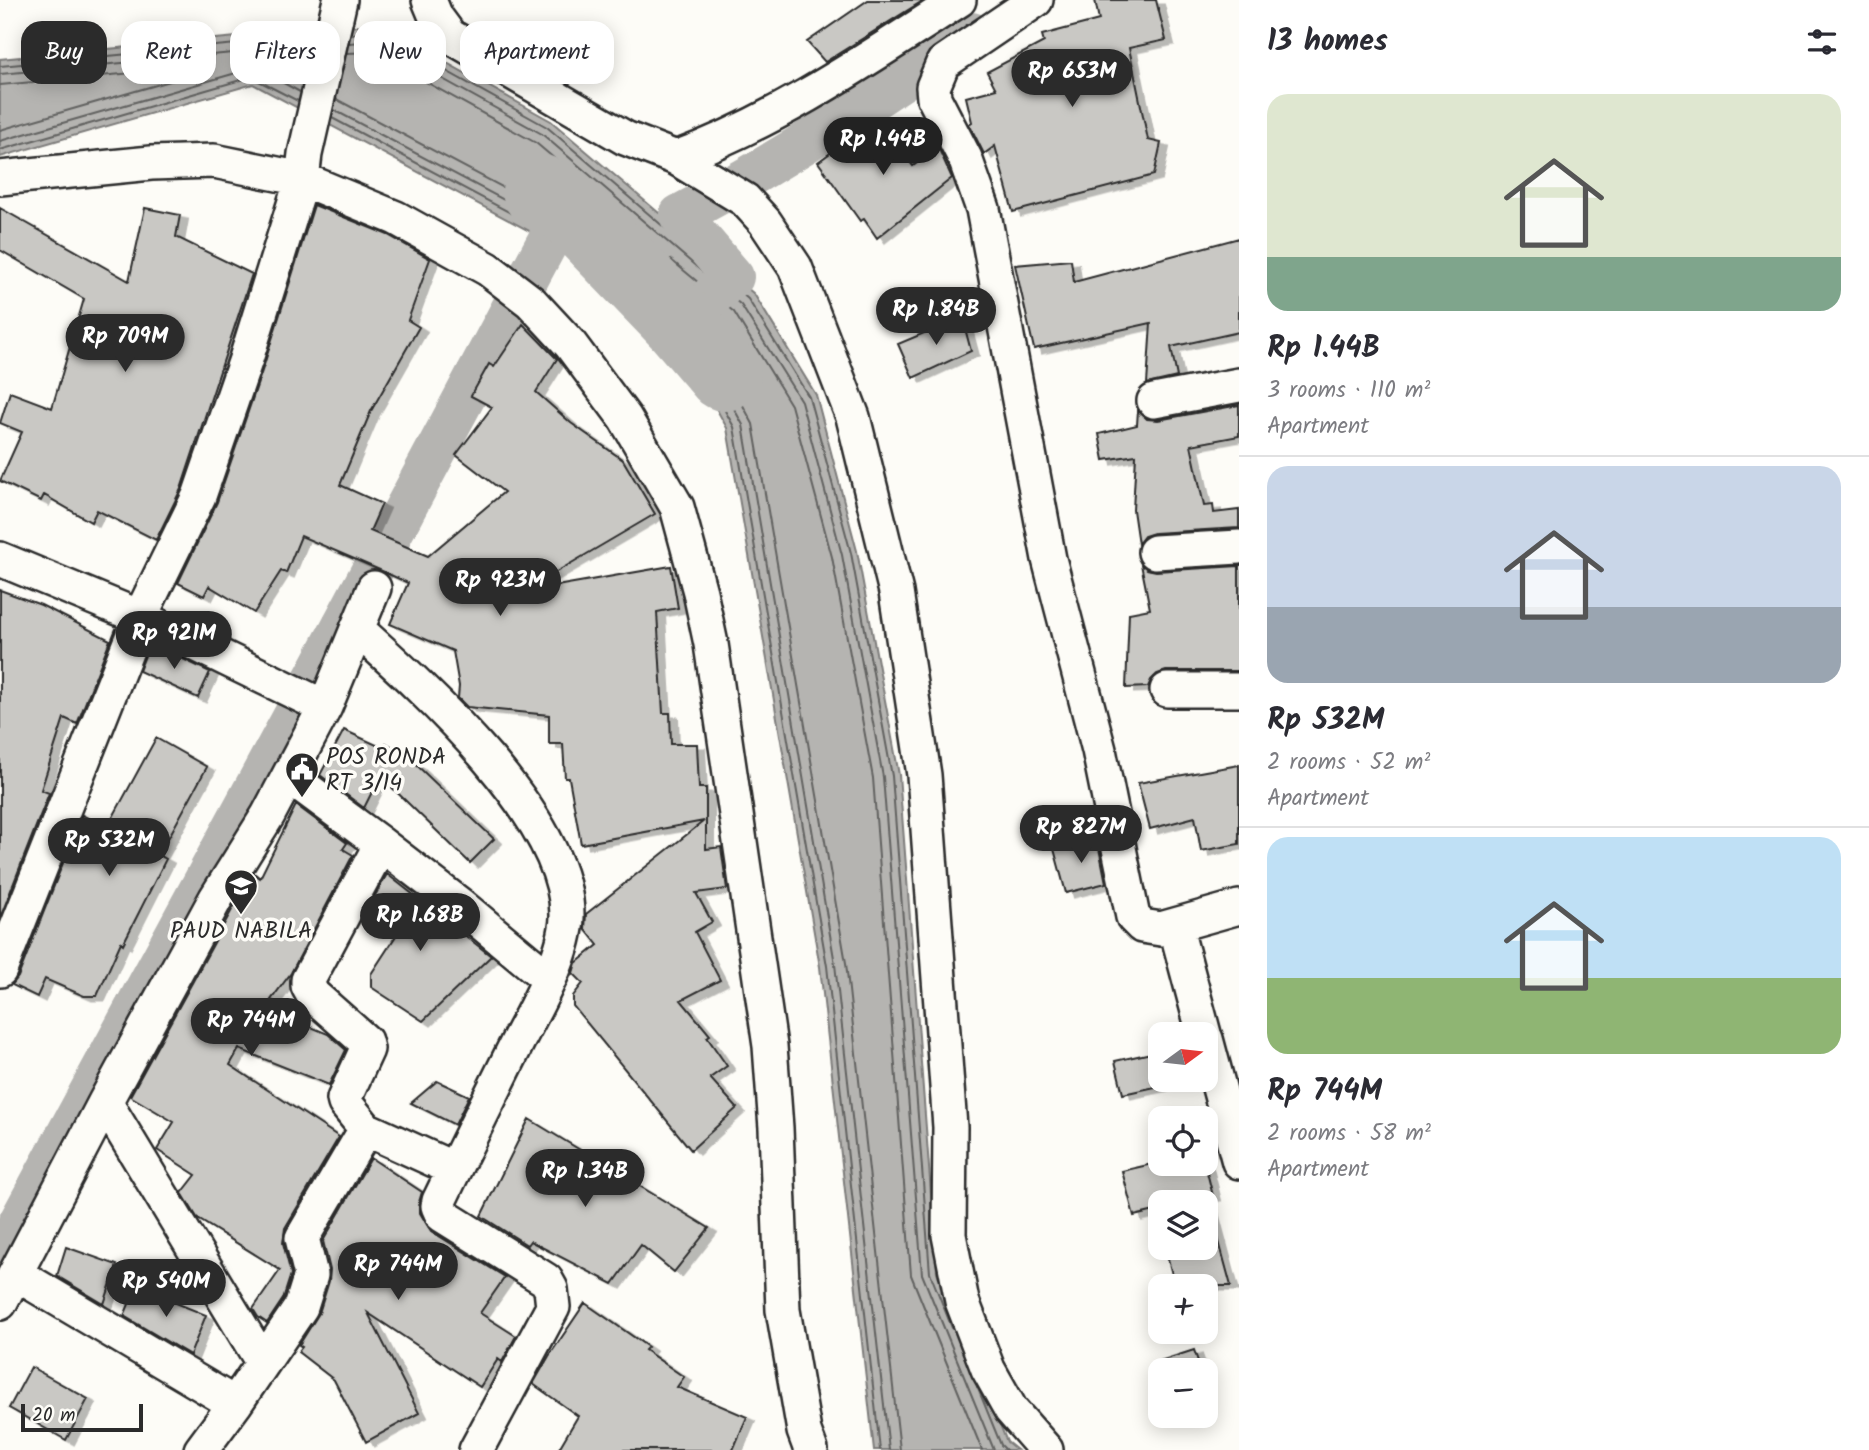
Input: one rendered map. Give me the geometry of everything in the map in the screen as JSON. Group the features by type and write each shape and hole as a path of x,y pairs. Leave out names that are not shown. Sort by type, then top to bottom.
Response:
{"street":[{"path":"429,0 436,18 450,36 625,138 689,165 745,200 765,222 795,267 853,417 896,592 918,730 930,849 950,1127 949,1234 962,1301 988,1369 1011,1410 1046,1450"},
{"path":"689,165 724,140 846,72 959,0"},
{"path":"1035,0 943,63 933,87 934,98 965,158 983,209 1049,559 1099,750 1133,917 1137,923 1148,928 1161,929 1239,907"},
{"path":"0,970 140,617 199,496 246,359 303,166 339,5"},
{"path":"0,178 127,165 214,161 303,166 488,269 531,302 569,344 625,418 677,507 711,644 769,1046 776,1128 783,1310 804,1431 811,1450"},
{"path":"1154,401 1239,385"},
{"path":"1155,552 1239,547"},
{"path":"0,559 140,617 321,705"},
{"path":"0,1303 216,898 289,776 374,589"},
{"path":"357,629 421,686 489,759 547,843 565,888 567,918 564,936 549,979 438,1206 442,1215 546,1280 554,1298 554,1307 476,1450"},
{"path":"1167,690 1239,690"},
{"path":"289,776 459,904 549,979"},
{"path":"381,844 307,980 308,986 313,995 365,1041 367,1049 344,1099 345,1103 366,1129 454,1169"},
{"path":"1175,925 1201,1022"},
{"path":"1218,1085 1239,1162"},
{"path":"105,1102 263,1363"},
{"path":"201,1450 301,1307 311,1275 302,1238 366,1129"},
{"path":"16,1273 235,1404"}],"water":[{"path":"354,26 354,84 446,84 446,62 460,70 460,84 485,84 551,121 754,294 816,395 857,551 899,775 937,1272 1007,1442 1017,1450 874,1450 820,967 727,428 635,261 548,241 253,84 340,84 340,27"},
{"path":"230,38 230,84 253,84 0,157 0,59 21,57 21,84 107,84 107,49 121,48 121,84 216,84 216,39"}],"building":[{"path":"868,0 924,0 825,62 807,42"},
{"path":"1095,0 1156,0 1166,40 1129,48 1148,140 1161,143 1154,175 1013,212 995,146 984,154 969,124 972,122 966,97 996,89 987,72 1044,42 1042,35 1099,20"},
{"path":"878,118 913,166 938,147 952,178 877,238 864,219 860,221 818,162"},
{"path":"314,205 388,235 430,259 408,320 419,327 371,411 340,485 382,504 370,531 428,556 504,492 456,455 492,407 471,396 489,364 494,367 523,324 557,359 536,392 571,423 623,460 655,514 522,592 671,566 678,608 657,612 663,713 670,713 671,744 697,744 699,788 706,788 706,849 721,847 727,889 696,893 712,922 695,932 720,980 681,1000 710,1035 707,1037 727,1066 710,1078 737,1108 691,1150 573,1006 573,996 583,983 573,973 576,963 598,945 585,929 586,914 704,821 581,844 569,778 565,778 563,744 549,744 549,715 467,707 458,698 459,686 453,651 390,624 408,583 382,571 301,536 286,573 281,571 254,613 209,586 204,596 178,583 217,502 264,365"},
{"path":"0,208 129,281 145,208 180,215 176,237 252,274 181,489 156,540 97,510 91,522 44,495 41,501 0,481 22,432 0,423 10,392 52,408 84,299 0,250"},
{"path":"1239,238 1239,332 1171,347 1177,377 1147,384 1151,323 1034,349 1015,265 1071,260 1074,282"},
{"path":"962,317 971,351 913,378 898,344"},
{"path":"1239,405 1239,436 1191,445 1204,506 1213,505 1214,513 1239,510 1239,528 1154,533 1144,536 1138,544 1133,510 1136,455 1104,460 1099,434 1137,425 1138,410 1147,419 1158,420"},
{"path":"1141,564 1156,571 1239,566 1239,671 1166,671 1157,674 1148,687 1126,688 1129,613 1150,609"},
{"path":"0,590 41,605 110,640 77,724 64,718 41,790 49,793 0,918"},
{"path":"150,643 210,672 198,698 139,671"},
{"path":"344,730 383,748 386,743 405,754 494,839 470,863 380,776 364,808 320,775"},
{"path":"156,738 207,767 159,855 166,859 123,944 121,942 97,996 84,996 45,979 37,997 12,985 18,977 82,815 107,828"},
{"path":"1239,765 1239,844 1201,851 1195,817 1150,829 1138,783"},
{"path":"296,805 347,843 343,849 353,855 291,973 271,1000 295,1012 292,1019 328,1034 346,1050 329,1085 239,1049 230,1065 339,1137 285,1228 283,1243 291,1274 283,1299 267,1323 258,1317 253,1309 280,1270 198,1219 182,1193 196,1175 157,1150 174,1122 130,1096 233,908 254,873 260,878"},
{"path":"1097,838 1106,883 1066,893 1054,849"},
{"path":"387,874 491,956 423,1021 371,987 371,974 399,931 366,912"},
{"path":"1148,1054 1148,1089 1123,1094 1115,1061"},
{"path":"437,1081 469,1096 455,1125 411,1103"},
{"path":"529,1119 709,1228 674,1272 641,1245 613,1284 530,1241 527,1245 481,1216"},
{"path":"371,1158 422,1192 420,1213 431,1231 505,1277 480,1313 516,1336 502,1362 498,1359 480,1387 368,1313 419,1413 366,1442 334,1380 298,1352 302,1347 299,1345 319,1313 329,1281 330,1270 323,1241"},
{"path":"1148,1165 1148,1176 1208,1176 1212,1190 1148,1190 1148,1213 1134,1216 1122,1171"},
{"path":"1218,1238 1231,1286 1218,1286 1218,1274 1172,1274 1168,1260 1218,1260"},
{"path":"66,1247 117,1265 104,1304 57,1276"},
{"path":"136,1287 206,1315 190,1355 124,1316"},
{"path":"585,1303 648,1347 645,1350 684,1377 677,1387 747,1417 733,1450 558,1450 578,1416 533,1384"},
{"path":"1194,1350 1197,1358 1169,1358"},
{"path":"31,1367 88,1399 66,1440 9,1408"}],"waterway":[{"path":"692,314 733,277 680,215 792,151 972,33"},
{"path":"539,191 564,203 681,324 724,374"},
{"path":"0,1258 321,666 548,241 564,203"}],"place":[{"name":"POS RONDA RT 3/14","path":"302,799"},
{"name":"PAUD NABILA","path":"241,916"}]}
